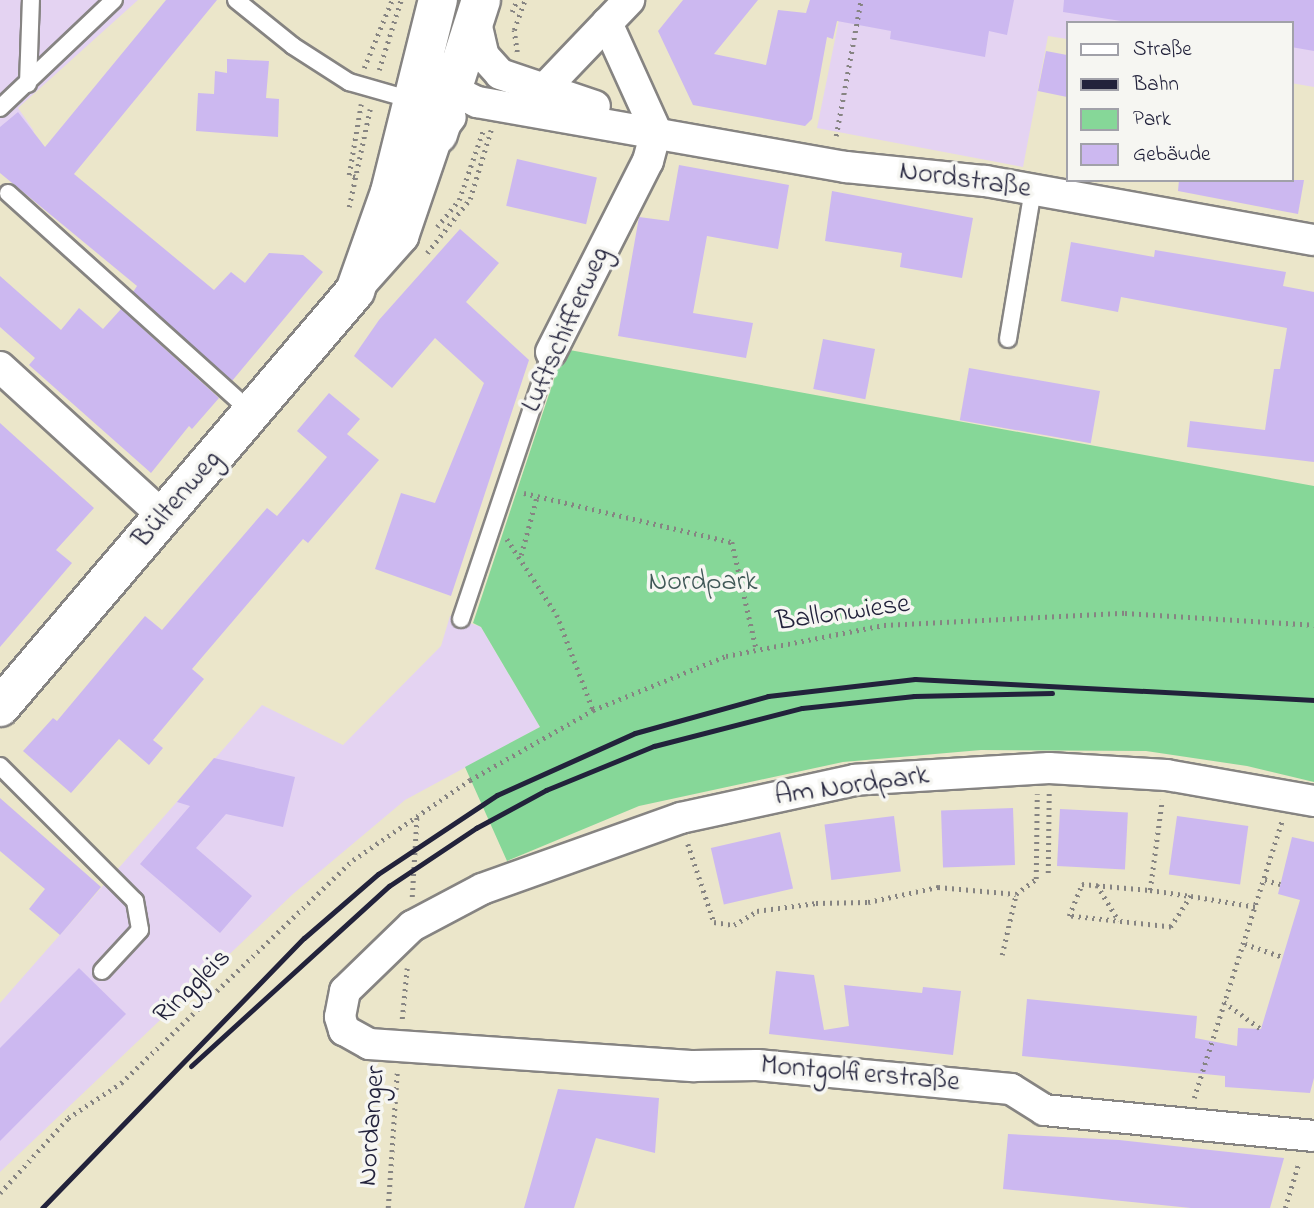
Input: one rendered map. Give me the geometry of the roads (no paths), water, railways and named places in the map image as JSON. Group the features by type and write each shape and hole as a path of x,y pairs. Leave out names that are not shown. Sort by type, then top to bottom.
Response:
{"main road":[{"path":"418,123 438,0"},
{"name":"Bültenweg","path":"0,707 355,291 418,123 469,92 497,6"}],"street":[{"path":"438,0 436,32 469,92"},
{"path":"545,88 629,0"},
{"path":"497,6 484,56 509,64"},
{"path":"607,23 656,131"},
{"path":"469,92 480,71 509,64"},
{"name":"Nordstraße","path":"509,64 545,88 656,131"},
{"name":"Nordstraße","path":"469,92 846,167 944,174 1314,240"},
{"name":"Luftschifferweg","path":"551,352 648,161 656,131"},
{"path":"0,367 163,516"},
{"name":"Am Nordpark","path":"412,926 482,889 681,818 855,780 1043,768 1166,775 1300,798"},
{"name":"Montgolfierstraße","path":"412,926 350,984 340,1004 344,1030 355,1039 400,1047 694,1066 757,1065 1011,1089 1044,1110 1314,1136"}],"lane":[{"path":"28,84 31,0"},
{"path":"0,108 114,0"},
{"path":"236,0 293,46 368,89 418,123"},
{"path":"1008,339 1033,190"},
{"path":"8,193 253,413"},
{"name":"Luftschifferweg","path":"461,619 487,534 551,352"},
{"path":"0,766 135,901 140,930 103,971"}],"railway":[{"path":"42,1208 304,938 378,874 497,795 635,733 768,696 915,679 1314,700"},
{"path":"191,1066 389,886 476,828 546,790 654,746 802,708 914,696 1052,693"}],"park label":[{"name":"Nordpark","path":"703,583"}]}
